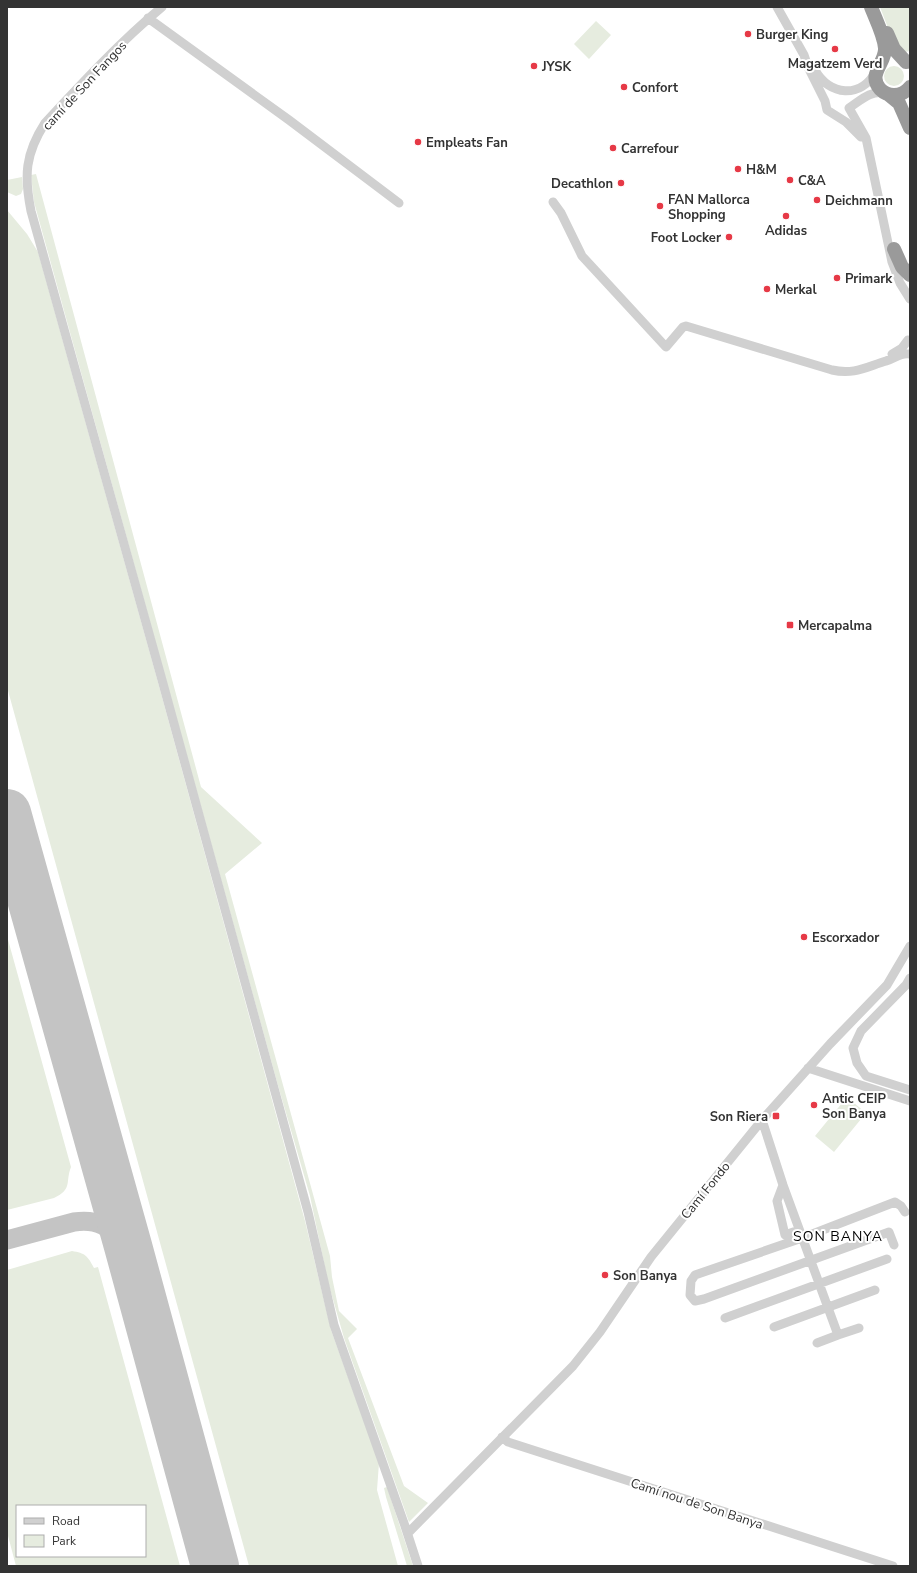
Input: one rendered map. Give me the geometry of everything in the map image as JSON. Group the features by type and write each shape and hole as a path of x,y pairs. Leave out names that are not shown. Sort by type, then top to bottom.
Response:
{"highway":[{"path":"871,7 885,45 885,55 879,66 877,83 880,88 899,103 910,128"},
{"path":"876,7 904,58 889,58 879,66"},
{"path":"887,94 900,94 910,87"},
{"path":"910,87 908,97 910,107"},
{"path":"894,249 902,267 910,275"}],"street":[{"name":"camí de Son Fangos","path":"162,7 148,18 103,62 45,123 28,158 26,176 31,211 158,665 308,1212 334,1324 408,1533 418,1566"},
{"path":"778,7 804,55 808,67 825,101 827,110 846,122 867,141"},
{"path":"148,18 289,120 399,203"},
{"path":"804,55 812,64 822,81 830,87 840,91 848,98 849,108 853,118 864,134 867,141 873,176 887,233 892,262 900,283 910,299"},
{"path":"825,101 831,92 850,91 863,86 872,78 879,66"},
{"path":"834,114 842,114 871,93 878,92 887,94"},
{"path":"553,202 561,213 582,256 666,347 683,327 686,326 838,371 859,371 899,355 910,354"},
{"path":"887,233 894,249 900,272 910,291"},
{"path":"880,362 885,357 902,348 909,336"},
{"path":"909,336 910,350"},
{"name":"Camí Fondo","path":"408,1533 573,1366 600,1332 651,1257 762,1120 808,1068 887,985 910,946"},
{"path":"910,978 906,985 861,1031 853,1048 856,1063 866,1076 910,1090"},
{"path":"808,1068 910,1101"},
{"path":"762,1120 800,1234 838,1336"},
{"path":"783,1185 777,1200 785,1235 800,1234"},
{"path":"894,1244 889,1232 704,1299 695,1301 690,1295 691,1281 695,1275 800,1234 895,1202 901,1206 905,1212"},
{"path":"725,1318 887,1258"},
{"path":"774,1327 875,1290"},
{"path":"817,1343 859,1328"},
{"name":"Camí nou de Son Banya","path":"502,1437 508,1442 893,1566"}],"green space":[{"path":"880,7 910,7 910,51 905,52 893,41"},
{"path":"596,21 611,35 589,59 574,44"},
{"path":"894,66 901,69 904,76 901,83 894,86 887,83 884,76 887,69"},
{"path":"36,174 201,787 262,843 225,874 330,1256 332,1277 339,1311 357,1329 348,1338 404,1486 428,1503 409,1522 344,1338 328,1282 310,1196 277,1082 34,202 31,175"},
{"path":"22,177 23,189 21,194 16,196 7,192 7,180"},
{"path":"7,210 27,234 38,252 156,675 305,1221 331,1330 379,1463 377,1490 398,1566 249,1566 7,687"},
{"path":"7,936 71,1167 66,1188 60,1195 54,1198 7,1210"},
{"path":"847,1097 866,1113 834,1152 815,1136"},
{"path":"72,1251 83,1254 88,1258 94,1268 98,1267 180,1566 16,1566 7,1532 7,1270"},
{"path":"387,1487 413,1566 407,1566 386,1497 384,1488"}],"taxiway":[{"path":"7,1240 74,1222 83,1221 98,1223 104,1226 128,1246"}],"runway":[{"path":"7,813 128,1246 215,1566"}],"place":[{"name":"Burger King","path":"748,34"},
{"name":"Magatzem Verd","path":"835,49"},
{"name":"JYSK","path":"534,66"},
{"name":"Confort","path":"624,87"},
{"name":"Empleats Fan","path":"418,142"},
{"name":"Carrefour","path":"613,148"},
{"name":"H&M","path":"738,169"},
{"name":"C&A","path":"790,180"},
{"name":"Decathlon","path":"621,183"},
{"name":"Deichmann","path":"817,200"},
{"name":"FAN Mallorca Shopping","path":"660,206"},
{"name":"Adidas","path":"786,216"},
{"name":"Foot Locker","path":"729,237"},
{"name":"Primark","path":"837,278"},
{"name":"Merkal","path":"767,289"},
{"name":"Mercapalma","path":"790,625"},
{"name":"Escorxador","path":"804,937"},
{"name":"Antic CEIP Son Banya","path":"814,1105"},
{"name":"Son Riera","path":"776,1116"},
{"name":"Son Banya","path":"605,1275"}],"district":[{"name":"SON BANYA","path":"838,1236"}]}
